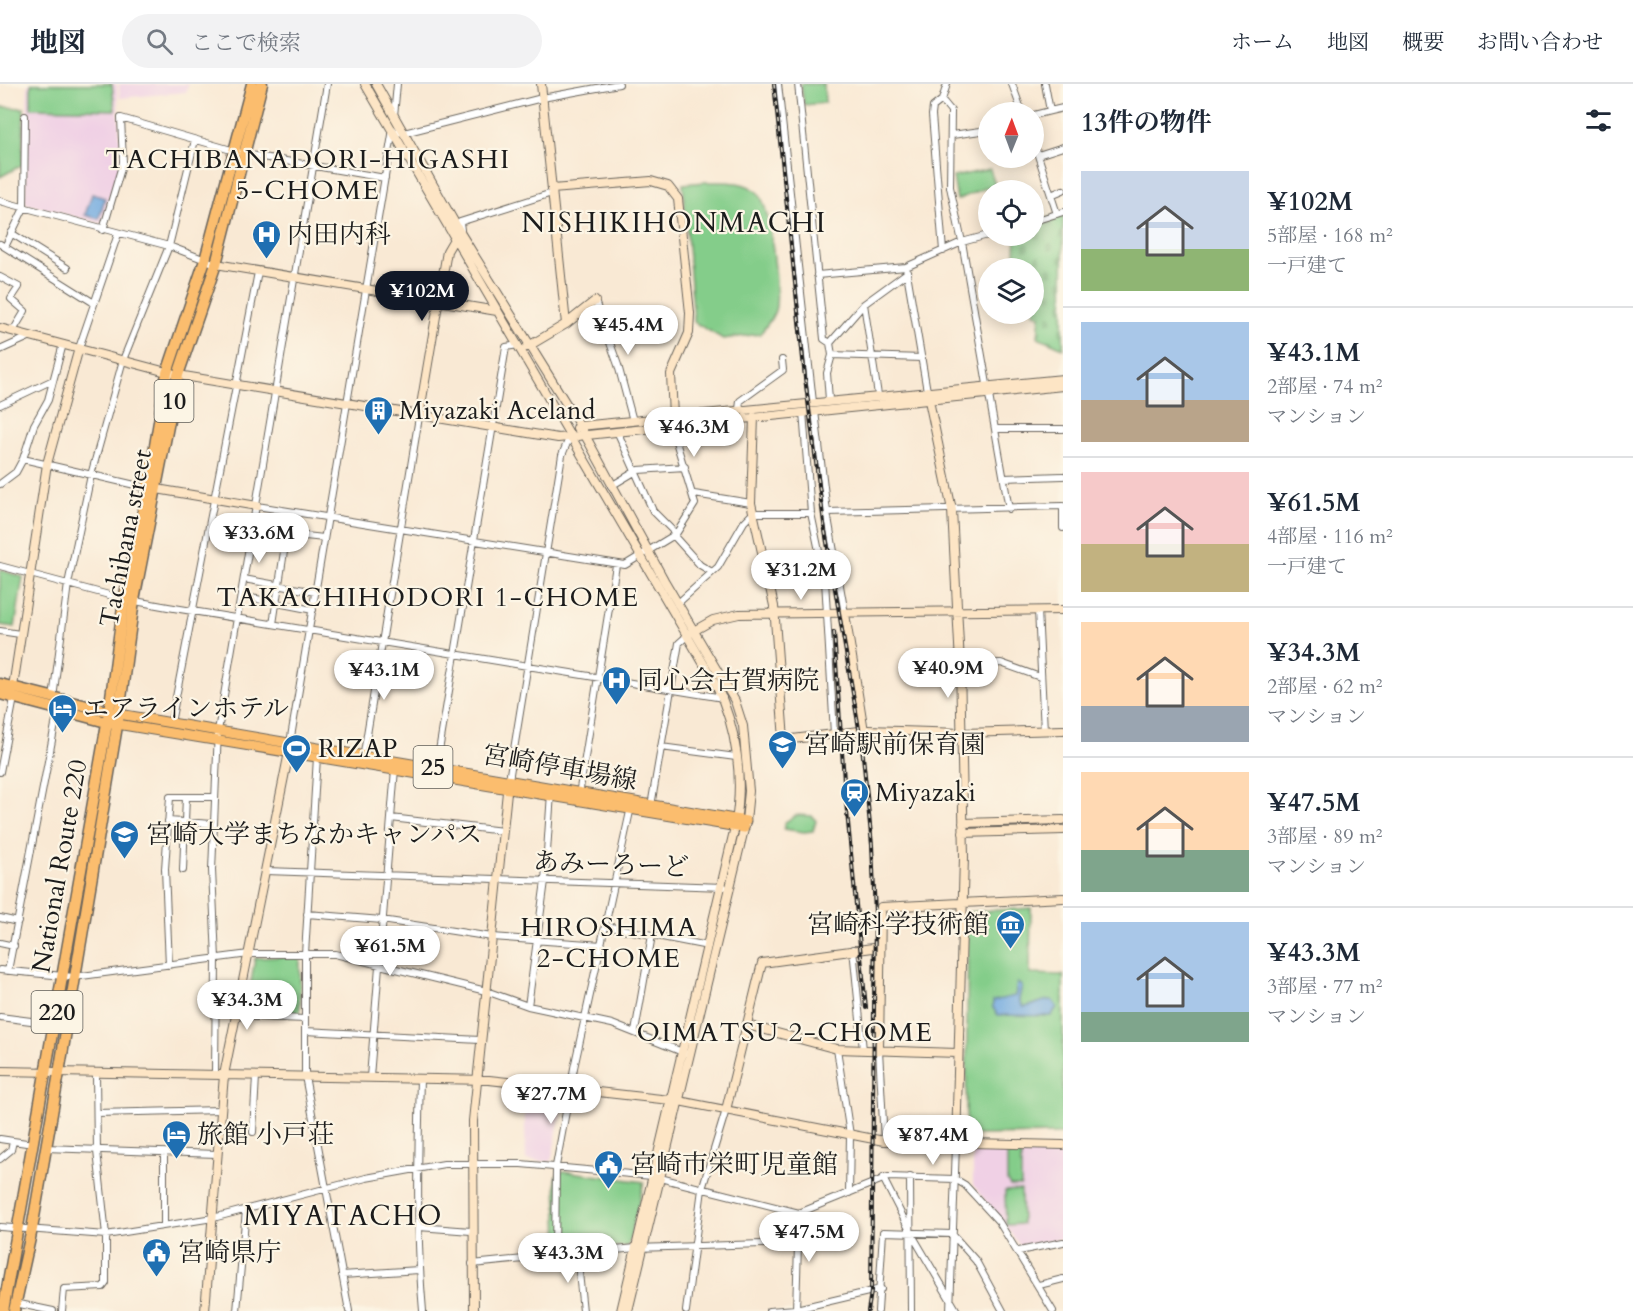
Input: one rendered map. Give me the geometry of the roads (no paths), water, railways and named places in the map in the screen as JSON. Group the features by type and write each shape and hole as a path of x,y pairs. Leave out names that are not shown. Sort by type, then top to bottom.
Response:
{"highway":[{"name":"Tachibana street","path":"240,153 252,84"},
{"name":"Tachibana street","path":"113,718 129,599 178,375 240,153 262,84"},
{"name":"Tachibana street","path":"152,488 166,373 211,262"},
{"path":"0,684 14,693 58,709 113,718"},
{"path":"0,694 14,693 53,698 113,718"},
{"name":"National Route 220","path":"3,1311 9,1303 32,1229 59,1073 68,977 113,718"},
{"name":"National Route 220","path":"9,1303 45,1072 54,1024 68,977"}],"main road":[{"name":"宮崎停車場線","path":"113,718 171,723 218,736"},
{"name":"宮崎停車場線","path":"113,718 741,824"},
{"name":"宮崎停車場線","path":"290,748 317,757 363,760 395,769 435,772"}],"street":[{"path":"205,1311 221,1110 213,824 218,736 327,84"},
{"path":"365,84 457,236 580,426 645,554 690,633 723,698 733,726 741,824"},
{"path":"376,84 497,311 571,435 677,604 690,633 735,701 743,726 749,791 655,1177 628,1311"},
{"path":"219,1075 237,1016 290,748 393,131 397,84"},
{"path":"541,84 566,324"},
{"path":"393,131 404,133 542,98 619,84"},
{"path":"778,84 827,513 864,731"},
{"path":"798,84 824,339 830,343 832,355 827,373 829,400"},
{"path":"944,251 932,116 933,107 942,100 947,84"},
{"path":"1012,84 1018,102"},
{"path":"1045,84 1050,111"},
{"path":"942,100 951,111 950,187 1009,509"},
{"path":"1044,112 1063,108"},
{"path":"25,116 24,208 2,245 94,303"},
{"path":"103,230 123,162 121,118 240,153 385,178"},
{"path":"952,135 978,131"},
{"path":"53,698 68,584 91,475 123,360 169,246 195,140"},
{"path":"1044,153 1063,147"},
{"path":"1042,168 1060,213 1044,218"},
{"path":"23,459 152,488 214,499 290,512 327,518 400,530 546,554 625,565 674,535 693,509 694,494 674,435 671,374 689,333 690,312 678,199 668,186 651,181 552,191 460,222 457,236 447,251 439,303 419,417 400,530 381,642 363,760"},
{"path":"1051,195 1063,190"},
{"path":"0,201 169,246 211,262 258,272 497,311"},
{"path":"11,233 67,268"},
{"path":"0,772 14,693 20,634 47,464 79,348 118,234"},
{"path":"830,343 864,304 907,269 962,243 978,238"},
{"path":"38,268 47,255"},
{"path":"817,275 907,269"},
{"path":"907,269 927,395 952,510 960,664 963,833 950,1311"},
{"path":"171,723 258,272"},
{"path":"0,277 19,287 11,298 26,311 13,331"},
{"path":"435,772 506,347 518,345 530,348 595,301 618,365 633,420"},
{"path":"864,304 870,356 878,395"},
{"path":"0,328 166,373 419,417 558,438 617,431 739,409 814,406 988,389 1063,379"},
{"path":"0,350 31,336"},
{"path":"0,485 16,472 23,459 34,425 48,400 63,344"},
{"path":"832,355 922,358"},
{"path":"739,409 740,401 783,370 782,360"},
{"path":"0,405 52,380"},
{"path":"988,389 1063,386"},
{"path":"474,1311 471,1231 476,1079 508,784 562,455 571,435 580,426 633,420 673,421 754,417 803,412 829,400 878,395 927,395"},
{"path":"739,409 754,417"},
{"path":"803,412 811,513 825,580 834,734"},
{"path":"754,417 752,503 775,614 784,740 864,731 962,733 1063,730"},
{"path":"996,429 1063,429"},
{"path":"617,431 653,512 700,564 712,572"},
{"path":"611,486 635,472 664,467 685,467"},
{"path":"1004,478 1063,476"},
{"path":"694,494 752,503"},
{"path":"827,513 1063,506 1063,528"},
{"path":"273,624 290,512"},
{"path":"677,604 721,564 744,522 753,513 811,513"},
{"path":"287,534 324,538"},
{"path":"579,796 616,565"},
{"path":"0,566 129,599 456,656 723,698"},
{"path":"244,579 315,592"},
{"path":"241,596 312,610"},
{"path":"1038,610 1044,730"},
{"path":"651,808 679,643 690,633 727,616 1063,610"},
{"path":"0,631 20,634"},
{"path":"960,664 1001,663 1040,677"},
{"path":"8,971 58,709"},
{"path":"661,747 736,757"},
{"path":"317,757 304,954 306,1077 325,1191 349,1311"},
{"path":"370,1077 395,769"},
{"path":"528,1006 545,881 552,791"},
{"path":"169,965 165,869 170,797 214,797"},
{"path":"183,870 186,797"},
{"path":"555,1256 556,1166 585,1017 632,805"},
{"path":"391,818 503,831"},
{"path":"963,823 1063,820"},
{"path":"168,821 213,824"},
{"path":"963,833 1063,830"},
{"name":"あみーろーど","path":"266,871 726,888"},
{"path":"884,1141 879,1050 881,907 1063,898"},
{"path":"307,914 382,920 492,937 602,945"},
{"path":"0,918 18,922"},
{"path":"606,926 711,946"},
{"path":"635,1032 652,935"},
{"path":"0,943 14,946"},
{"path":"686,1311 702,1189 726,1110 762,963 880,947"},
{"path":"853,949 863,1050"},
{"path":"0,970 68,977 249,954 335,954 486,991 528,1006 585,1017 635,1032 685,1053"},
{"path":"237,1016 305,1019"},
{"path":"0,1017 54,1024"},
{"path":"747,1025 837,1049 957,1053"},
{"path":"305,1031 480,1040"},
{"path":"837,1049 850,1136 849,1193"},
{"path":"0,1071 476,1079 675,1100 884,1141 956,1145 1063,1145"},
{"path":"62,1311 63,1289 105,1285 106,1235 97,1151 96,1074"},
{"path":"253,1132 256,1076"},
{"path":"420,1078 417,1169 419,1270 423,1311"},
{"path":"97,1113 221,1110"},
{"path":"0,1140 34,1144"},
{"path":"0,1159 11,1150 13,1141"},
{"path":"45,1148 218,1154"},
{"path":"164,1153 164,1226"},
{"path":"0,1227 106,1235 213,1218 325,1191 366,1178 417,1169 472,1164 556,1166 655,1177 799,1213 883,1178 955,1179 983,1203 1019,1251 1053,1311"},
{"path":"910,1177 911,1311"},
{"path":"883,1178 910,1233 957,1311"},
{"path":"237,1311 246,1210"},
{"path":"796,1310 799,1213"},
{"path":"419,1227 471,1231"},
{"path":"878,1311 883,1232 952,1234 967,1248 976,1261 1003,1311"},
{"path":"1019,1251 1063,1242"},
{"path":"472,1264 640,1247 798,1243"},
{"path":"621,1311 640,1247"},
{"path":"577,1254 583,1311"},
{"path":"342,1275 419,1270"},
{"path":"1039,1285 1063,1279"},
{"path":"769,1311 796,1310 881,1289"},
{"path":"9,1303 53,1311"}],"water":[{"path":"92,194 105,198 99,219 85,215"},
{"path":"1017,983 1022,986 1019,999 1023,1007 1052,1000 1057,1007 1051,1016 998,1015 993,1008 993,1001 1015,996"}],"railway":[{"path":"774,84 805,378 825,531 862,746 872,845 875,914 871,1292 868,1311"},
{"path":"834,632 844,781 866,1008"}],"place":[{"name":"内田内科","path":"266,260"},
{"name":"Miyazaki Aceland","path":"378,436"},
{"name":"同心会古賀病院","path":"616,706"},
{"name":"エアラインホテル","path":"62,734"},
{"name":"宮崎駅前保育園","path":"783,770"},
{"name":"RIZAP","path":"297,774"},
{"name":"Miyazaki","path":"854,818"},
{"name":"宮崎大学まちなかキャンパス","path":"125,860"},
{"name":"宮崎科学技術館","path":"1010,950"},
{"name":"旅館 小戸荘","path":"176,1160"},
{"name":"宮崎市栄町児童館","path":"609,1190"},
{"name":"宮崎県庁","path":"157,1278"}],"district":[{"name":"TACHIBANADORI-HIGASHI 5-CHOME","path":"308,174"},
{"name":"NISHIKIHONMACHI","path":"674,222"},
{"name":"TAKACHIHODORI 1-CHOME","path":"428,597"},
{"name":"HIROSHIMA 2-CHOME","path":"609,942"},
{"name":"OIMATSU 2-CHOME","path":"785,1032"},
{"name":"MIYATACHO","path":"343,1215"}]}
